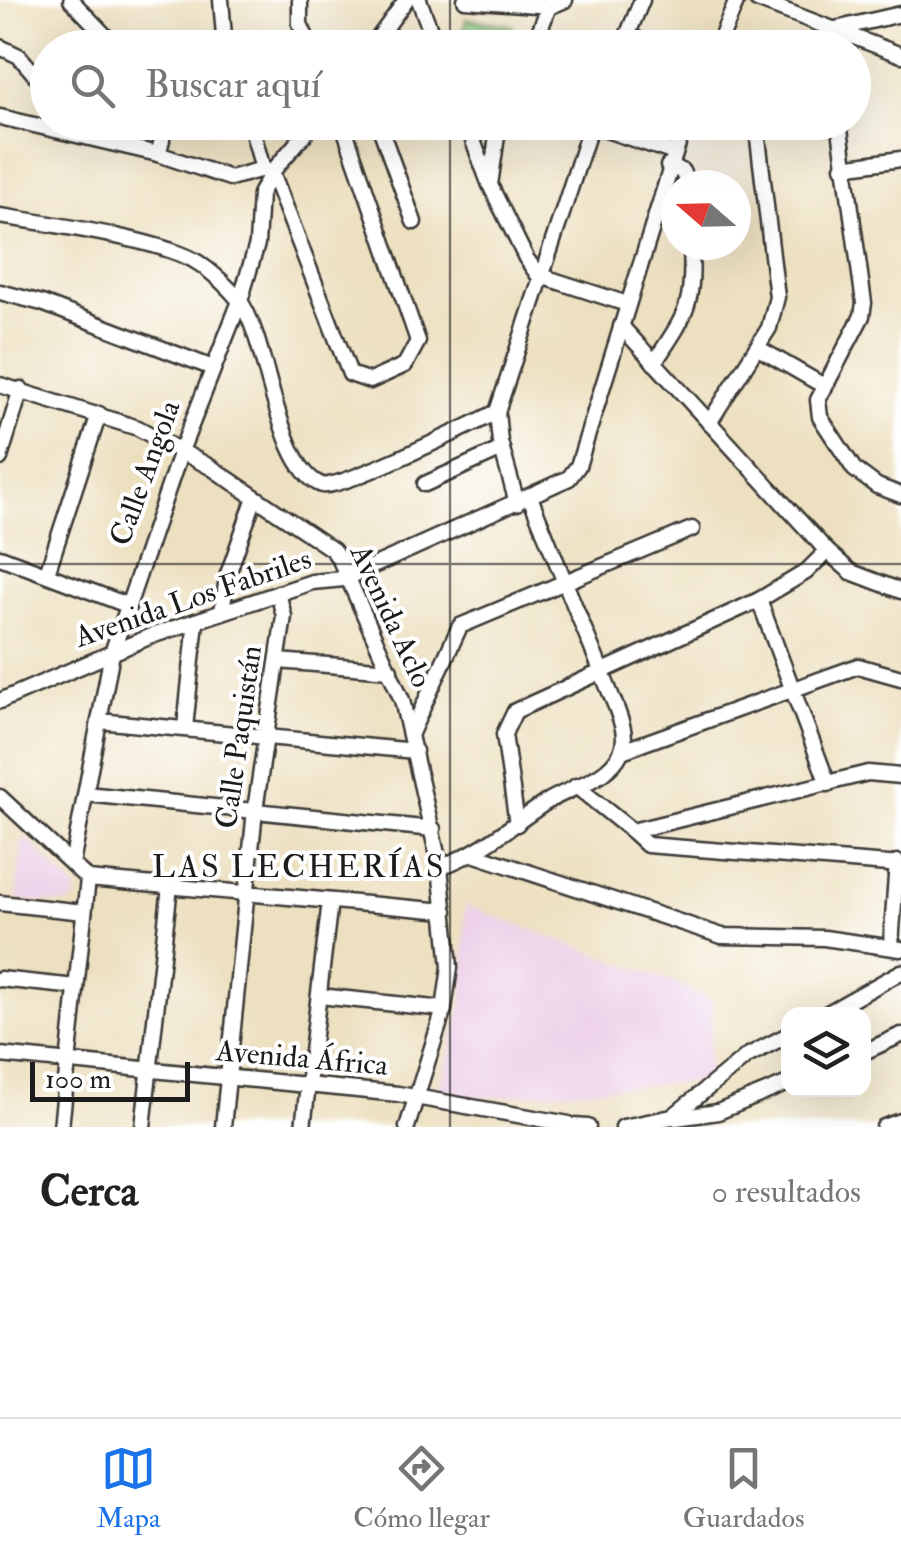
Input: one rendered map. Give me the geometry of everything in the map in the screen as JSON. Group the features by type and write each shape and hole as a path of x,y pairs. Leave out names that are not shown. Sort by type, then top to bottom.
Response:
{"street":[{"path":"71,0 100,30"},
{"path":"221,0 224,30"},
{"path":"300,0 302,30"},
{"path":"384,30 406,0"},
{"path":"419,0 430,30"},
{"path":"465,0 556,2 543,30"},
{"path":"629,30 642,0"},
{"path":"724,30 737,0"},
{"path":"757,0 831,30 901,14"},
{"path":"871,44 901,55"},
{"path":"0,47 19,56 30,69"},
{"path":"0,117 30,122"},
{"path":"110,140 230,178 268,170"},
{"path":"158,154 162,140"},
{"path":"257,140 350,374 370,381 405,365 418,341 348,140"},
{"name":"Calle Angola","path":"72,864 112,653 181,451 240,301 257,244 260,194 268,170 297,140"},
{"path":"384,140 414,222"},
{"path":"473,140 490,185 538,275 627,304"},
{"path":"490,185 496,140"},
{"path":"585,140 538,275 512,374 497,412 502,449 601,668 624,733 622,752"},
{"path":"627,140 670,159 681,170"},
{"path":"678,140 621,326 827,552 851,572 901,590"},
{"path":"709,423 758,348 778,298 759,140"},
{"path":"840,140 864,303 862,316 818,400 820,416 854,469 877,486 901,495"},
{"path":"842,167 901,159"},
{"path":"0,216 67,226 198,262 240,301 281,422 302,469 321,485 331,486 376,468 497,412"},
{"path":"654,363 688,312 693,296 692,260"},
{"path":"0,292 111,328 213,368"},
{"name":"Avenida Los Fabriles","path":"1,696 222,612 312,582 344,579 569,478 578,466 621,326"},
{"path":"758,348 824,386"},
{"name":"Avenida Aclo","path":"0,385 138,428 181,451 333,550 390,670 415,750 440,867 450,967 444,1009 418,1101 406,1127"},
{"path":"0,458 21,390"},
{"path":"48,573 99,414"},
{"path":"425,484 502,449"},
{"path":"222,612 227,577 254,500"},
{"path":"410,734 460,626 692,529"},
{"path":"517,824 504,734 515,711 601,668 759,600 806,572 827,552"},
{"path":"0,557 127,605"},
{"name":"Calle Paquistán","path":"222,1127 255,810 284,616 278,593"},
{"path":"759,600 828,784"},
{"path":"184,728 196,621"},
{"path":"278,662 390,670"},
{"path":"440,867 473,854 576,786 595,778 622,752 640,744 858,666 901,678"},
{"path":"99,721 415,750"},
{"path":"624,733 640,744"},
{"path":"632,831 868,773 901,776"},
{"path":"473,854 722,936 896,947 899,864 647,845 576,786"},
{"path":"86,794 433,829"},
{"path":"0,797 88,879 445,911"},
{"path":"61,1127 88,879"},
{"path":"143,1127 170,886"},
{"path":"304,1127 330,901"},
{"path":"0,903 84,912"},
{"path":"838,1007 901,972"},
{"path":"0,979 76,987"},
{"path":"320,996 444,1009"},
{"path":"871,1049 901,1035"},
{"path":"672,1118 747,1056 781,1038"},
{"name":"Avenida África","path":"0,1055 398,1094 418,1101 570,1124"},
{"path":"623,1127 718,1112 781,1086"},
{"path":"884,1127 901,1121"},
{"path":"540,1127 588,1127"}],"shaded area":[{"path":"27,839 76,890 75,900 67,904 16,900 22,840"},
{"path":"465,905 681,985 713,1002 707,1081 436,1101 463,1001"}],"green space":[{"path":"466,19 513,26 512,30 464,30"}],"district":[{"name":"LAS LECHERÍAS","path":"299,867"}]}
